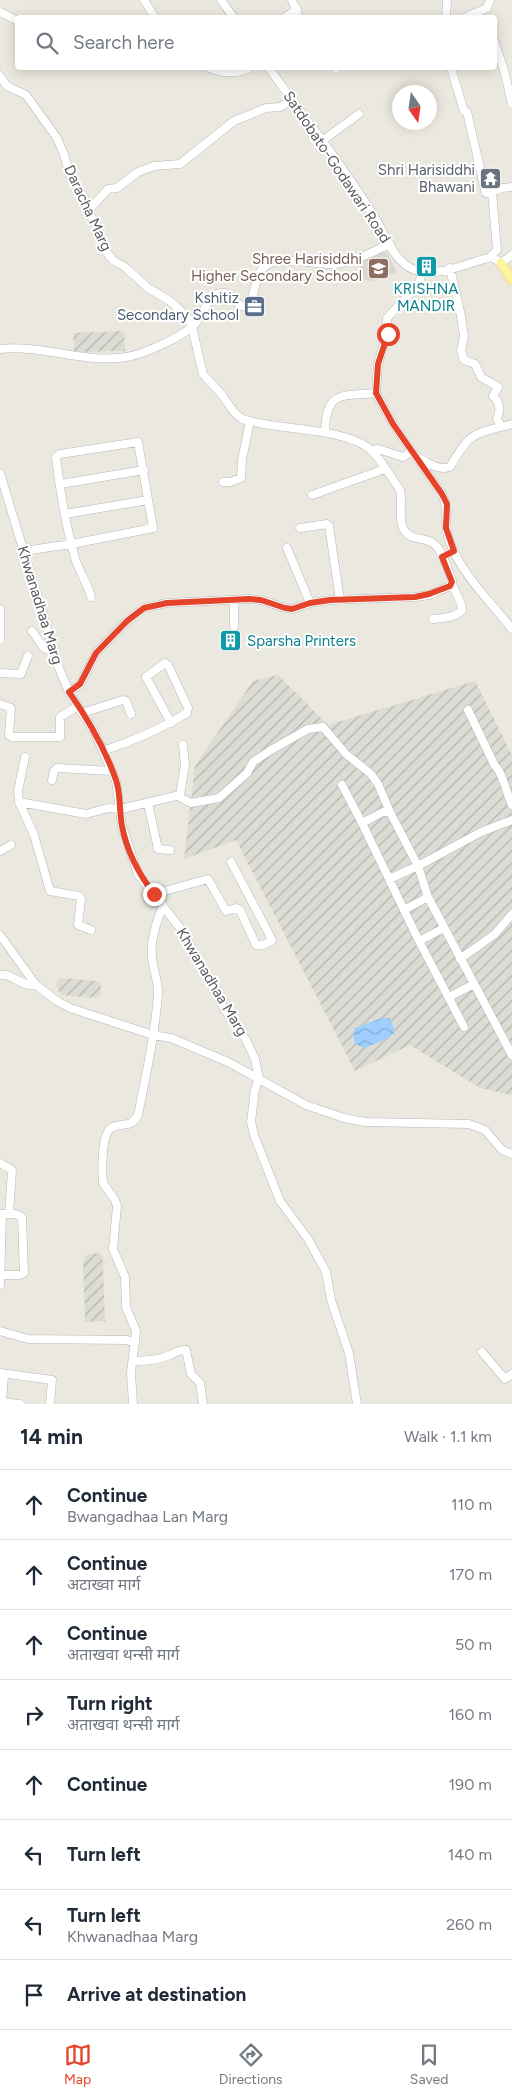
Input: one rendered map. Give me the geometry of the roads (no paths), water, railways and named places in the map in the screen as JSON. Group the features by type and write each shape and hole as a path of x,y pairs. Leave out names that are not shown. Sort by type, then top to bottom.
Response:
{"main road":[{"path":"501,264 512,280"}],"street":[{"path":"144,0 153,15"},
{"path":"221,0 232,15"},
{"path":"292,0 298,13"},
{"path":"447,0 447,15"},
{"path":"473,15 487,8 490,0"},
{"path":"0,12 15,20"},
{"path":"497,50 512,104"},
{"path":"216,70 226,73 244,70"},
{"name":"Satdobato-Godawari Road","path":"270,70 368,206 390,244 406,266 422,271"},
{"path":"452,70 460,101 464,111 467,112 486,193 512,187"},
{"name":"Daracha Marg","path":"0,76 7,86 26,95 57,138 64,154 68,173 84,198 107,253 114,261 124,267 148,288 182,310 192,327"},
{"path":"88,211 108,189 117,188 138,172 154,166 180,164 234,121 266,108 280,107 292,100"},
{"path":"322,141 360,114"},
{"path":"488,258 497,250 492,192"},
{"path":"0,349 102,359 127,357 153,349 192,327 218,294 229,295 238,305 244,307 248,305 263,268 271,262 282,260 334,264 358,259 390,244"},
{"path":"512,255 501,264 496,258 488,258 436,271 422,271 419,284 387,318 388,334 378,364 376,393 393,424 447,504 446,528 454,551 476,586 512,629"},
{"path":"450,268 460,307 464,336 461,350 464,360 474,364 481,377 498,387 494,396 498,401 500,413 497,419 501,426"},
{"path":"192,327 203,374 234,412 242,418 250,422 325,432 356,442 372,450 403,457 414,453"},
{"path":"325,432 327,411 329,405 335,400 351,394 376,393"},
{"path":"222,482 230,482 241,478 242,460 250,422"},
{"path":"414,453 443,470 450,467 465,442 475,434 512,424"},
{"path":"24,551 72,544 150,530 153,525 138,442 60,454 56,457 72,544 91,597"},
{"path":"372,450 400,490 402,525 406,533 412,538 434,543 442,557 461,604 462,610 460,613 450,617 433,619"},
{"path":"312,494 385,469"},
{"path":"61,484 144,470"},
{"name":"Khwanadhaa Marg","path":"0,473 2,493 24,551 59,668 69,692 95,733 118,787 122,826 138,874 176,920 225,1010 246,1040 255,1059 259,1078"},
{"path":"65,514 148,500"},
{"path":"300,528 321,524 329,526 340,600"},
{"path":"288,548 310,603"},
{"path":"442,557 454,551"},
{"path":"69,692 80,684 96,653 131,617 144,608 167,603 261,600 292,609 310,603 340,600 415,597 429,594 452,584"},
{"path":"234,600 234,626"},
{"path":"0,609 0,640"},
{"path":"32,631 44,648 54,651"},
{"path":"0,673 21,674 28,656"},
{"path":"103,751 140,739 171,723 187,713 188,708 168,665 165,663 146,677 171,723"},
{"path":"0,704 11,708 9,735 12,737 60,737 60,717 80,710 123,700 126,701 131,714"},
{"path":"468,710 496,766 502,774 503,783 512,805"},
{"path":"183,745 185,765 180,795 181,798 190,803 219,798 247,773 254,762 287,740 308,729 318,726 323,727 346,754 371,774 418,866 428,896 444,928 512,1055"},
{"path":"25,757 18,791 19,802 37,842 50,891 79,896 82,899 78,925 80,928 91,930"},
{"path":"52,780 54,771 57,768 112,771"},
{"path":"342,785 464,1027"},
{"path":"19,802 86,814 108,808 120,809 180,795"},
{"path":"148,803 158,849 170,850"},
{"path":"362,822 383,812 390,812"},
{"path":"388,879 418,866 480,832 512,820"},
{"path":"0,851 11,845"},
{"path":"154,894 208,879 226,912 236,908 240,910 256,945 261,946 272,940 270,934 231,862"},
{"path":"404,910 428,896"},
{"path":"132,1404 131,1373 136,1331 126,1308 124,1277 113,1249 116,1206 113,1195 103,1183 103,1161 109,1130 113,1127 134,1122 138,1114 153,1035 158,982 151,950 156,921 163,905"},
{"path":"460,959 495,934 512,914"},
{"path":"419,941 444,928"},
{"path":"0,935 36,985 52,998 70,1008 153,1035 170,1038 228,1062 306,1105 344,1118 391,1124 469,1124 485,1130 502,1150 512,1154"},
{"path":"0,976 7,975 29,986 36,985"},
{"path":"449,997 474,984"},
{"path":"259,1078 255,1089 251,1122 254,1135 280,1201 308,1239 326,1272 331,1300 349,1353 357,1404"},
{"path":"0,1163 12,1170 4,1214 0,1285"},
{"path":"1,1275 20,1275 24,1273 22,1217 4,1214"},
{"path":"0,1332 28,1338 127,1340 135,1343"},
{"path":"133,1361 143,1361 186,1350 192,1376 200,1383 203,1404"},
{"path":"482,1352 505,1379 512,1374"},
{"path":"20,1404 2,1403 2,1374 52,1380 50,1404"}],"water":[{"path":"382,1018 390,1018 395,1032 388,1038 365,1048 355,1044 353,1034 355,1028"}],"place":[{"name":"Shri Harisiddhi Bhawani","path":"491,179"},
{"name":"KRISHNA MANDIR","path":"426,266"},
{"name":"Shree Harisiddhi Higher Secondary School","path":"378,268"},
{"name":"Kshitiz Secondary School","path":"255,307"},
{"name":"Sparsha Printers","path":"231,641"}]}
